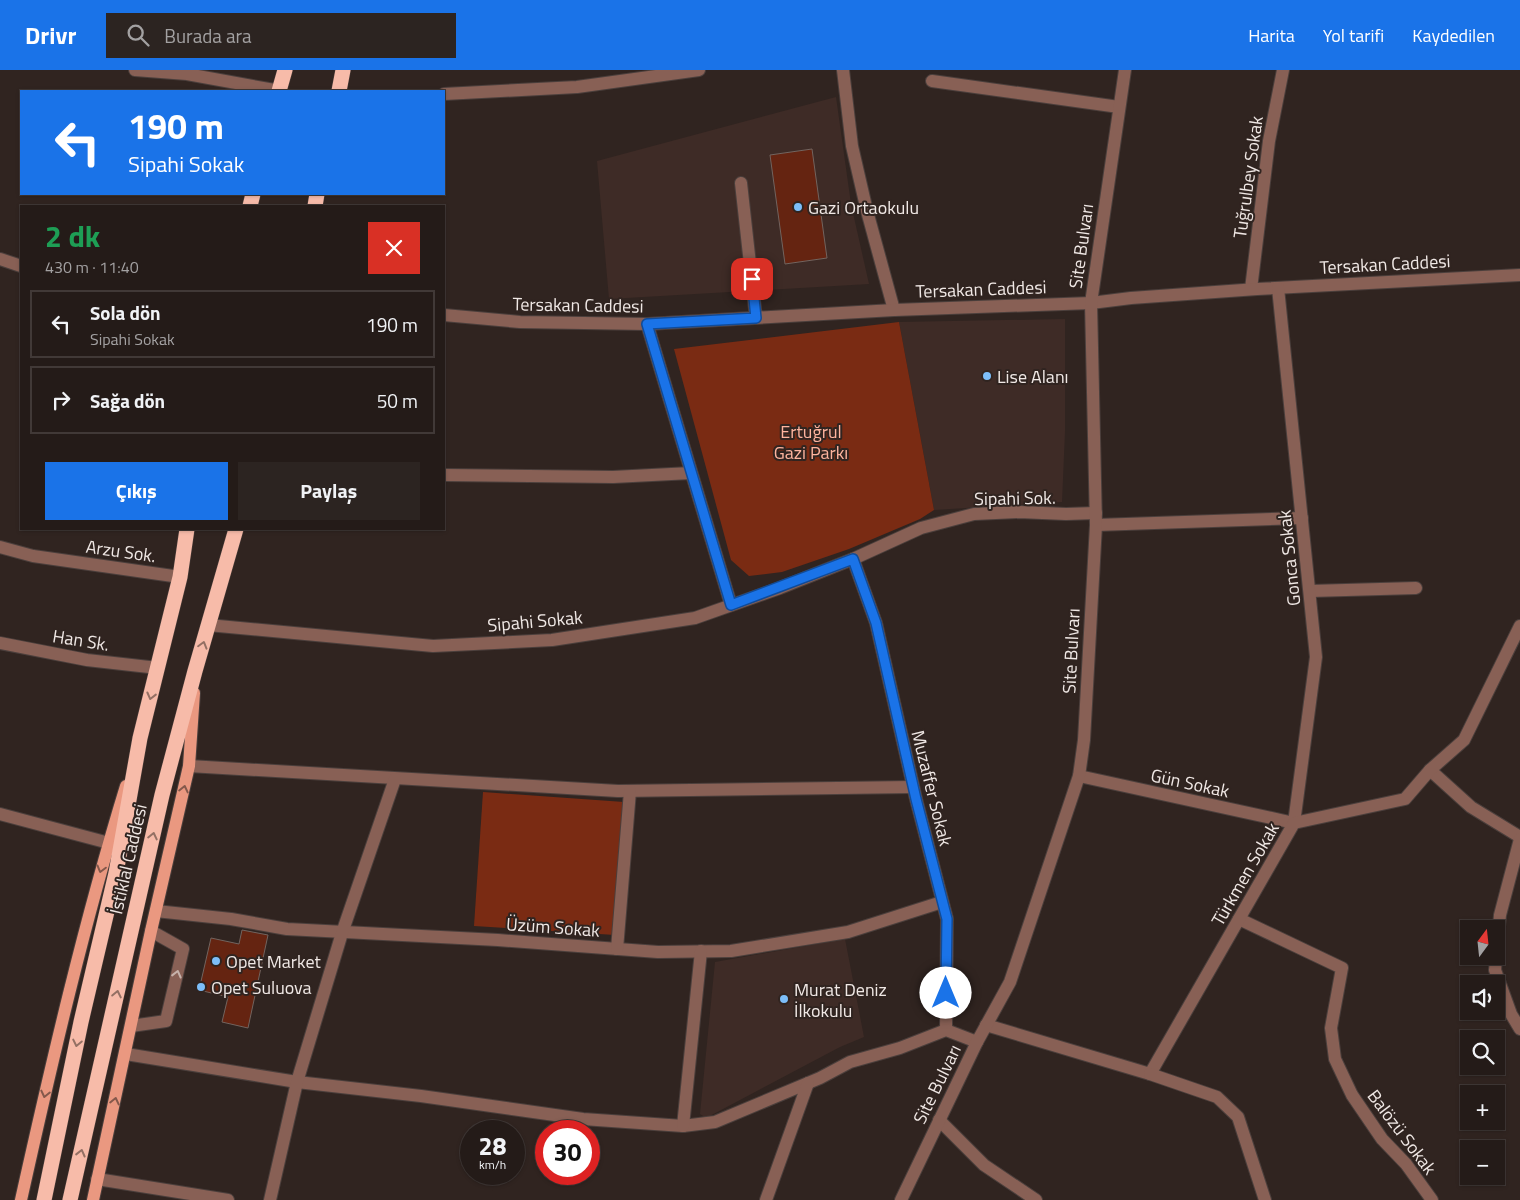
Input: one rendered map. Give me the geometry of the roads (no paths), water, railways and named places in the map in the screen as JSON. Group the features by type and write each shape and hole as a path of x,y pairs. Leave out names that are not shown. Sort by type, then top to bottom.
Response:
{"highway":[{"path":"280,90 285,70"},
{"path":"339,90 343,70"},
{"name":"İstiklal Caddesi","path":"44,1200 81,1022 116,873 140,738 180,577 187,530"},
{"name":"İstiklal Caddesi","path":"70,1200 162,795 208,624 236,530"}],"main road":[{"path":"93,1200 189,766 195,671"},
{"path":"21,1200 65,1005 140,738"}],"street":[{"path":"135,70 186,74 274,90"},
{"path":"445,94 577,87 699,70"},
{"path":"844,70 852,146 867,211 894,310"},
{"name":"Site Bulvarı","path":"901,1200 977,1042 1010,982 1079,776 1084,740 1096,519 1091,303 1125,70"},
{"name":"Tuğrulbey Sokak","path":"1250,289 1269,141 1283,70"},
{"path":"932,81 1119,107"},
{"path":"741,183 756,318"},
{"path":"0,259 20,266"},
{"name":"Tersakan Caddesi","path":"445,315 520,322 647,324 894,310 1091,303 1250,289 1520,275"},
{"name":"Gonca Sokak","path":"1278,288 1316,658 1294,824"},
{"path":"647,324 731,605"},
{"path":"445,475 613,477 691,473"},
{"name":"Sipahi Sok.","path":"853,559 921,528 974,514 1019,512 1066,514 1096,519 1302,518"},
{"name":"Arzu Sok.","path":"0,547 33,556 180,577"},
{"name":"Sipahi Sokak","path":"208,624 432,646 552,640 695,618 853,559"},
{"name":"Muzaffer Sokak","path":"853,559 876,623 913,787 947,919 946,1030"},
{"path":"1310,591 1416,588"},
{"name":"Türkmen Sokak","path":"1150,1074 1294,824 1405,798 1430,770 1464,740 1520,626"},
{"name":"Han Sk.","path":"0,643 87,660 158,668"},
{"path":"189,766 630,791 913,787"},
{"path":"1430,770 1471,807 1520,838 1500,915 1495,970 1511,1014 1520,1029"},
{"name":"Gün Sokak","path":"1079,776 1294,824"},
{"path":"270,1200 297,1082 342,933 395,779"},
{"path":"617,949 630,791"},
{"path":"0,814 109,843"},
{"name":"Üzüm Sokak","path":"156,911 232,919 287,929 498,940 658,952 731,951 848,932 942,902"},
{"name":"Balözü Sokak","path":"1239,919 1342,968 1331,1028 1335,1059 1352,1095 1377,1131 1406,1164 1432,1200"},
{"path":"131,1026 166,1021 183,949 151,931"},
{"path":"683,1126 702,951"},
{"path":"986,1026 1150,1074 1216,1097 1238,1116 1264,1200"},
{"path":"126,1054 297,1082 421,1096 584,1119 683,1126 715,1122 808,1083 850,1062 900,1048 946,1030 977,1042"},
{"path":"766,1200 808,1083"},
{"path":"939,1120 984,1165 1036,1200"},
{"path":"97,1180 228,1200"}],"place":[{"name":"Gazi Ortaokulu","path":"798,207"},
{"name":"Lise Alanı","path":"987,376"},
{"name":"Opet Market","path":"216,961"},
{"name":"Opet Suluova","path":"201,987"},
{"name":"Murat Deniz İlkokulu","path":"784,999"}],"park label":[{"name":"Ertuğrul Gazi Parkı","path":"811,441"}]}
